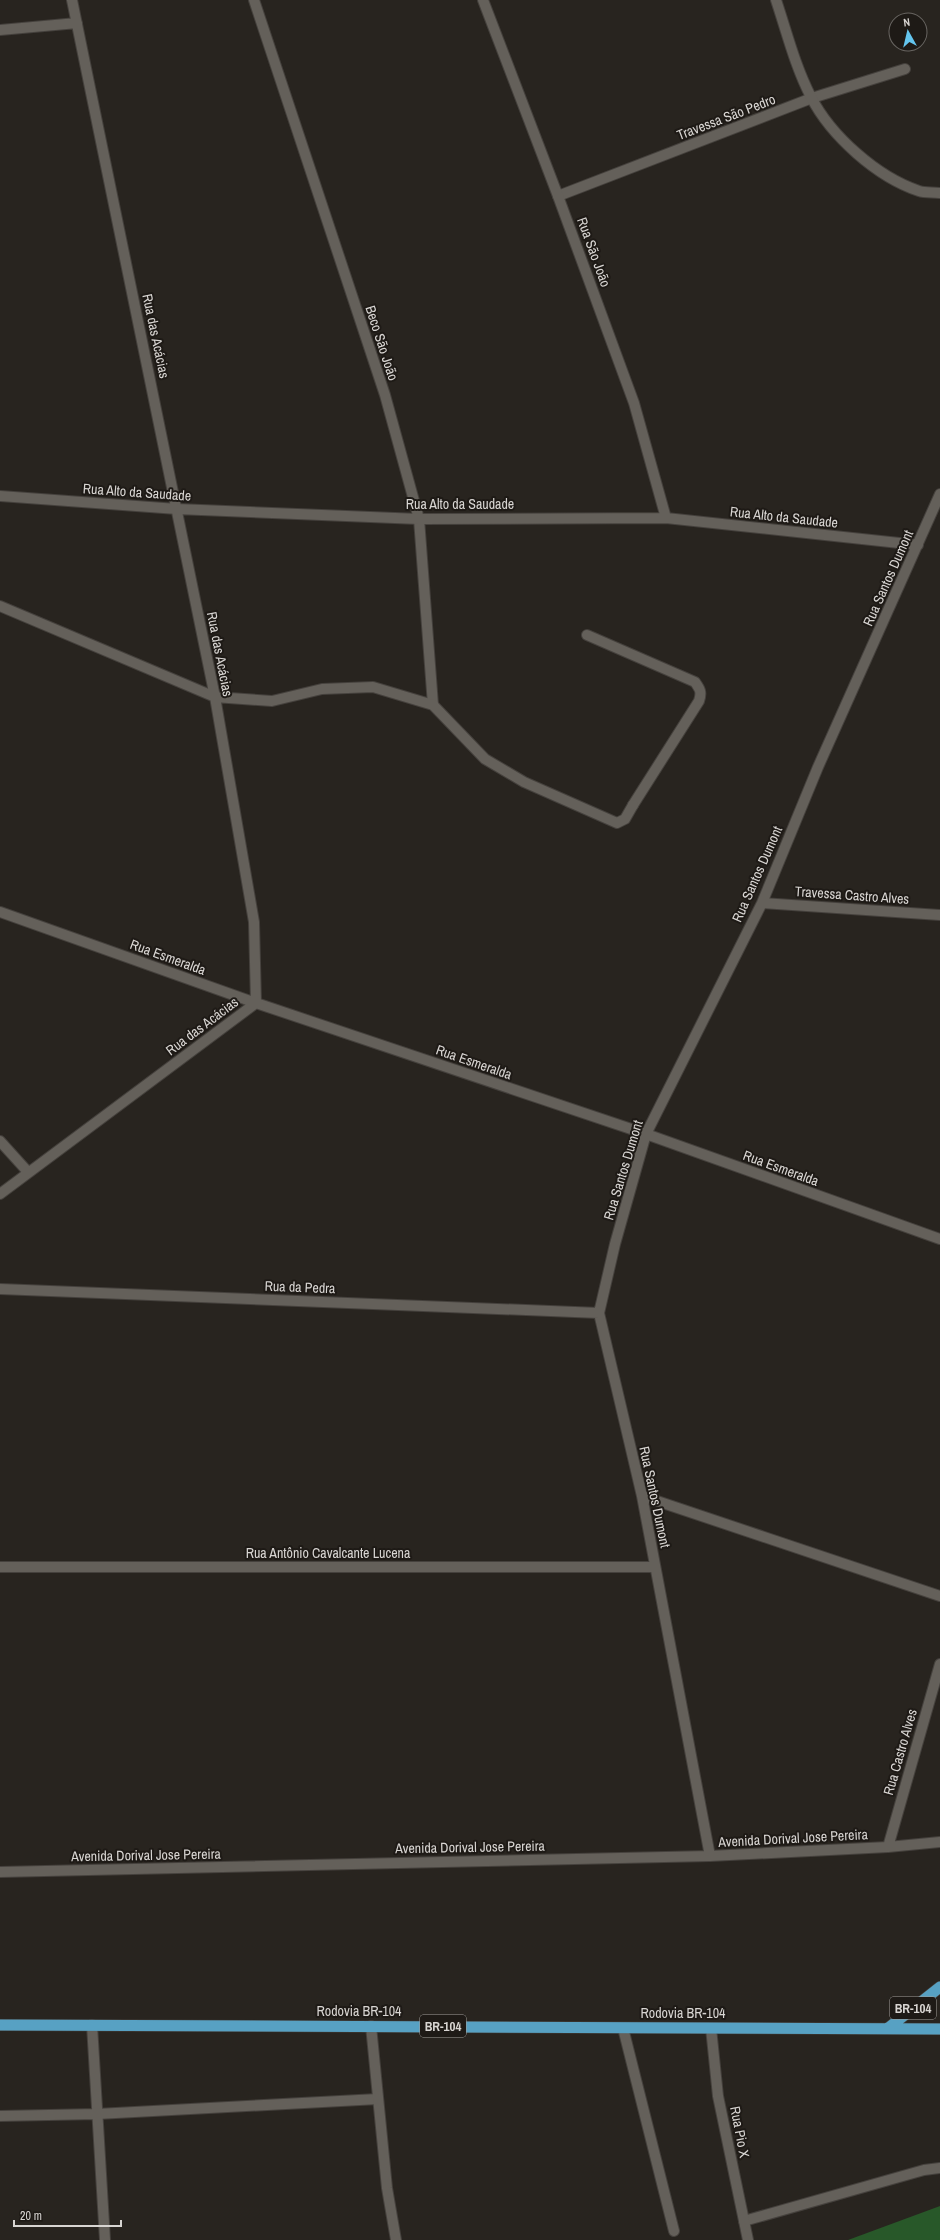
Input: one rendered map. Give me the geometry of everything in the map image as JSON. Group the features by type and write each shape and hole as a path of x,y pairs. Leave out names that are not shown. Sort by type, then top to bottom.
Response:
{"highway":[{"name":"BR-104","path":"886,2029 940,1987"},
{"name":"Rodovia BR-104","path":"0,2025 940,2029"}],"street":[{"name":"Rua das Acácias","path":"0,1194 256,1004 254,922 215,697 72,0"},
{"name":"Beco São João","path":"254,0 384,395 419,519 433,705"},
{"name":"Rua São João","path":"483,0 558,196 634,403 666,518"},
{"path":"776,0 798,69 812,98 842,140 889,176 920,191 940,193"},
{"path":"0,30 77,23"},
{"name":"Travessa São Pedro","path":"558,196 812,98 905,69"},
{"name":"Rua Santos Dumont","path":"710,1856 642,1496 599,1313 615,1244 646,1134 762,903 818,767 940,494"},
{"name":"Rua Alto da Saudade","path":"0,496 177,509 419,519 666,518 918,545"},
{"path":"0,606 215,697 272,700 322,689 373,688 433,705 485,759 524,782 617,823 625,819 699,701 701,694 700,688 695,682 587,635"},
{"name":"Travessa Castro Alves","path":"762,903 940,915"},
{"name":"Rua Esmeralda","path":"0,912 256,1004 646,1134 940,1239"},
{"path":"0,1141 28,1172"},
{"name":"Rua da Pedra","path":"0,1289 599,1313"},
{"path":"642,1496 940,1596"},
{"name":"Rua Antônio Cavalcante Lucena","path":"0,1567 655,1567"},
{"name":"Rua Castro Alves","path":"888,1847 940,1664"},
{"name":"Avenida Dorival Jose Pereira","path":"0,1872 710,1856 888,1847 940,1842"},
{"path":"92,2025 105,2240"},
{"path":"371,2026 387,2188 396,2240"},
{"path":"623,2028 674,2231"},
{"name":"Rua Pio X","path":"711,2028 718,2096 748,2240"},
{"path":"0,2116 97,2114 378,2099"},
{"path":"744,2221 924,2170 940,2168"}],"green space":[{"path":"940,2206 940,2240 848,2240"}]}
